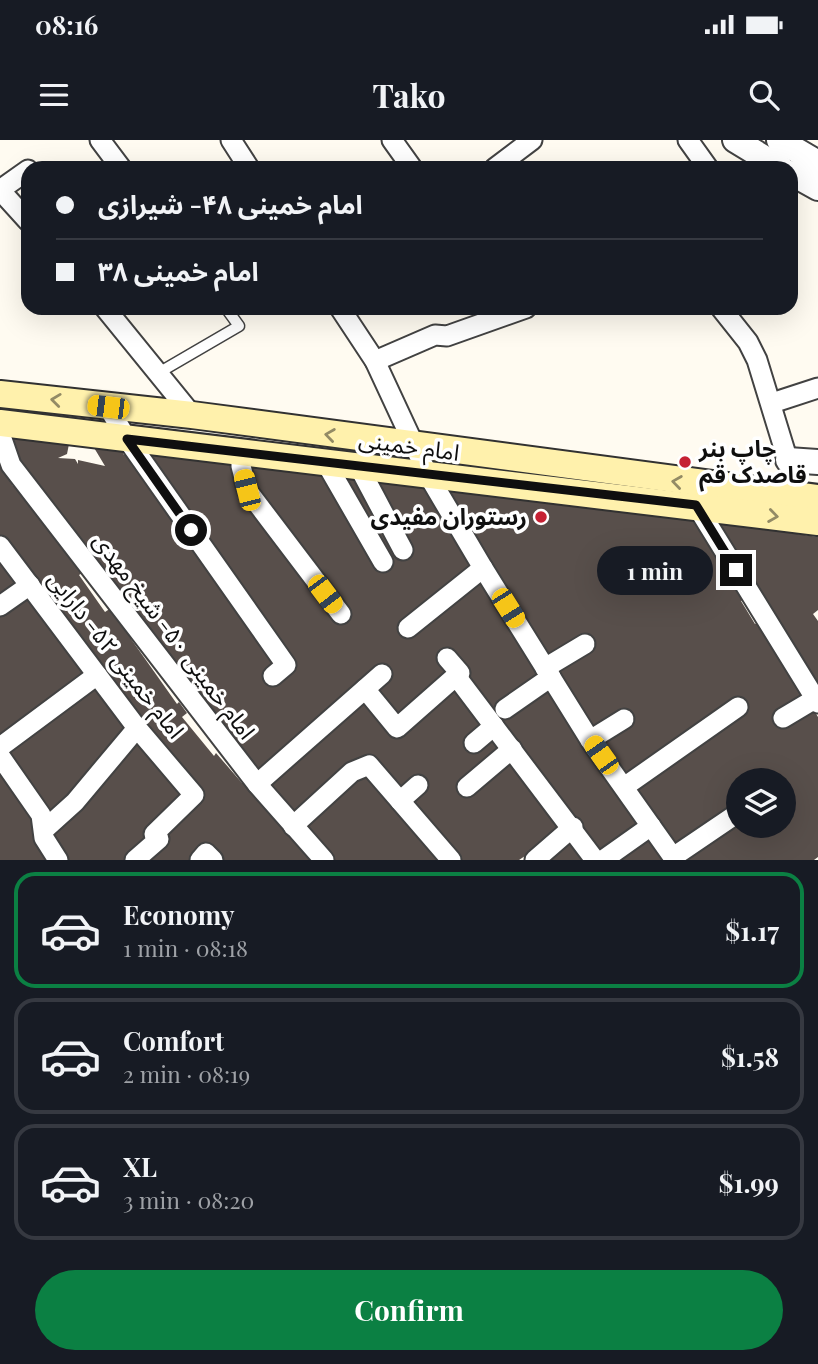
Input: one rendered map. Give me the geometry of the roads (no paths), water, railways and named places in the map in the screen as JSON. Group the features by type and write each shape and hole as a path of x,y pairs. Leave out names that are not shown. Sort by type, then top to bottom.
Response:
{"main road":[{"name":"امام خمینی","path":"0,394 192,415 813,500"},
{"name":"امام خمینی","path":"0,423 696,505 813,500"}],"street":[{"path":"100,140 116,161"},
{"path":"231,140 244,161"},
{"path":"392,140 407,161"},
{"path":"504,161 532,140"},
{"path":"688,140 703,161"},
{"path":"779,140 818,163"},
{"path":"740,141 770,161"},
{"path":"21,174 0,190 21,213"},
{"path":"798,177 818,188"},
{"path":"111,315 160,372 192,415"},
{"path":"345,315 375,361 428,475 483,568 590,740 674,859 726,822"},
{"path":"375,361 435,335 447,336 508,315"},
{"path":"727,315 748,342 772,402 788,460 813,500"},
{"path":"772,402 818,388"},
{"path":"108,407 127,439 286,664 273,676"},
{"name":"امام خمینی ۵۰- شیخ مهدی","path":"0,433 11,465 257,784 324,860"},
{"path":"241,453 247,490 341,614"},
{"path":"788,460 818,462"},
{"path":"326,463 383,562"},
{"path":"359,467 403,550"},
{"path":"696,505 817,701 783,718"},
{"name":"امام خمینی ۵۲- دارایی","path":"1,549 137,728 194,794 154,834 159,839 135,860"},
{"path":"408,628 483,568"},
{"path":"0,606 30,585"},
{"path":"505,709 585,644"},
{"path":"365,689 397,728 460,673 447,657"},
{"path":"257,784 382,674"},
{"path":"0,747 97,675"},
{"path":"456,676 573,827 595,860"},
{"path":"624,787 738,707"},
{"path":"590,740 624,719"},
{"path":"474,743 494,726"},
{"path":"44,830 75,802 137,728"},
{"path":"467,787 512,749"},
{"path":"0,756 41,815 44,838 58,860"},
{"path":"293,826 352,772 369,765 451,860"},
{"path":"400,801 418,785"},
{"path":"603,860 650,825"},
{"path":"535,860 573,827"},
{"path":"200,860 206,853 213,860"}],"lane":[{"path":"160,372 239,326 231,315"}],"place":[{"name":"چاپ بنر قاصدک قم","path":"685,462"},
{"name":"رستوران مفیدی","path":"541,517"}]}
